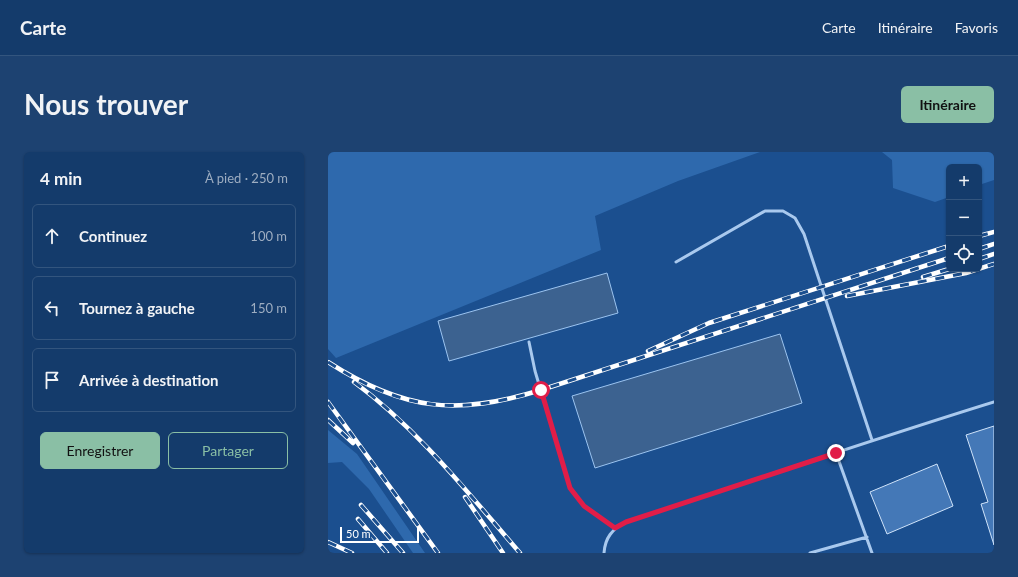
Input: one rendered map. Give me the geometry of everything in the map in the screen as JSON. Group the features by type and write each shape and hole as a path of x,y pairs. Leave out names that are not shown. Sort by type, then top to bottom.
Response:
{"lane":[{"path":"676,262 765,211 783,211 795,218 804,234 872,440"},
{"path":"529,342 535,371 570,488 584,506 615,528"},
{"path":"604,553 605,542 615,528 626,522 872,440 994,402"},
{"path":"836,453 872,553"},
{"path":"810,553 867,537"}],"shaded area":[{"path":"328,152 760,152 678,181 595,216 601,250 336,358 328,349"},
{"path":"882,152 994,152 994,180 982,184 982,164 946,164 946,198 935,202 893,188 892,160"},
{"path":"607,273 618,313 449,361 438,321"},
{"path":"780,334 802,403 595,468 572,396"},
{"path":"328,430 357,454 425,553 413,553 369,489 342,462 328,463"}],"building":[{"path":"994,426 994,545 981,504 988,502 966,435"},
{"path":"937,464 953,506 887,534 870,492"}],"railway":[{"path":"982,235 994,232"},
{"path":"982,248 994,244"},
{"path":"648,351 709,323 946,247"},
{"path":"982,258 994,254"},
{"path":"328,362 381,391 406,399 431,404 456,405 483,403 511,398 541,390 946,259"},
{"path":"847,296 966,273 994,264"},
{"path":"923,277 946,270"},
{"path":"354,382 400,420 421,441 462,485 520,553"},
{"path":"328,402 438,553"},
{"path":"328,420 353,443"},
{"path":"465,497 503,553"},
{"path":"361,505 403,553"},
{"path":"358,519 387,553"},
{"path":"328,542 352,553"}],"route":[{"path":"541,390 570,488 584,506 615,528 626,522 836,453"}]}
